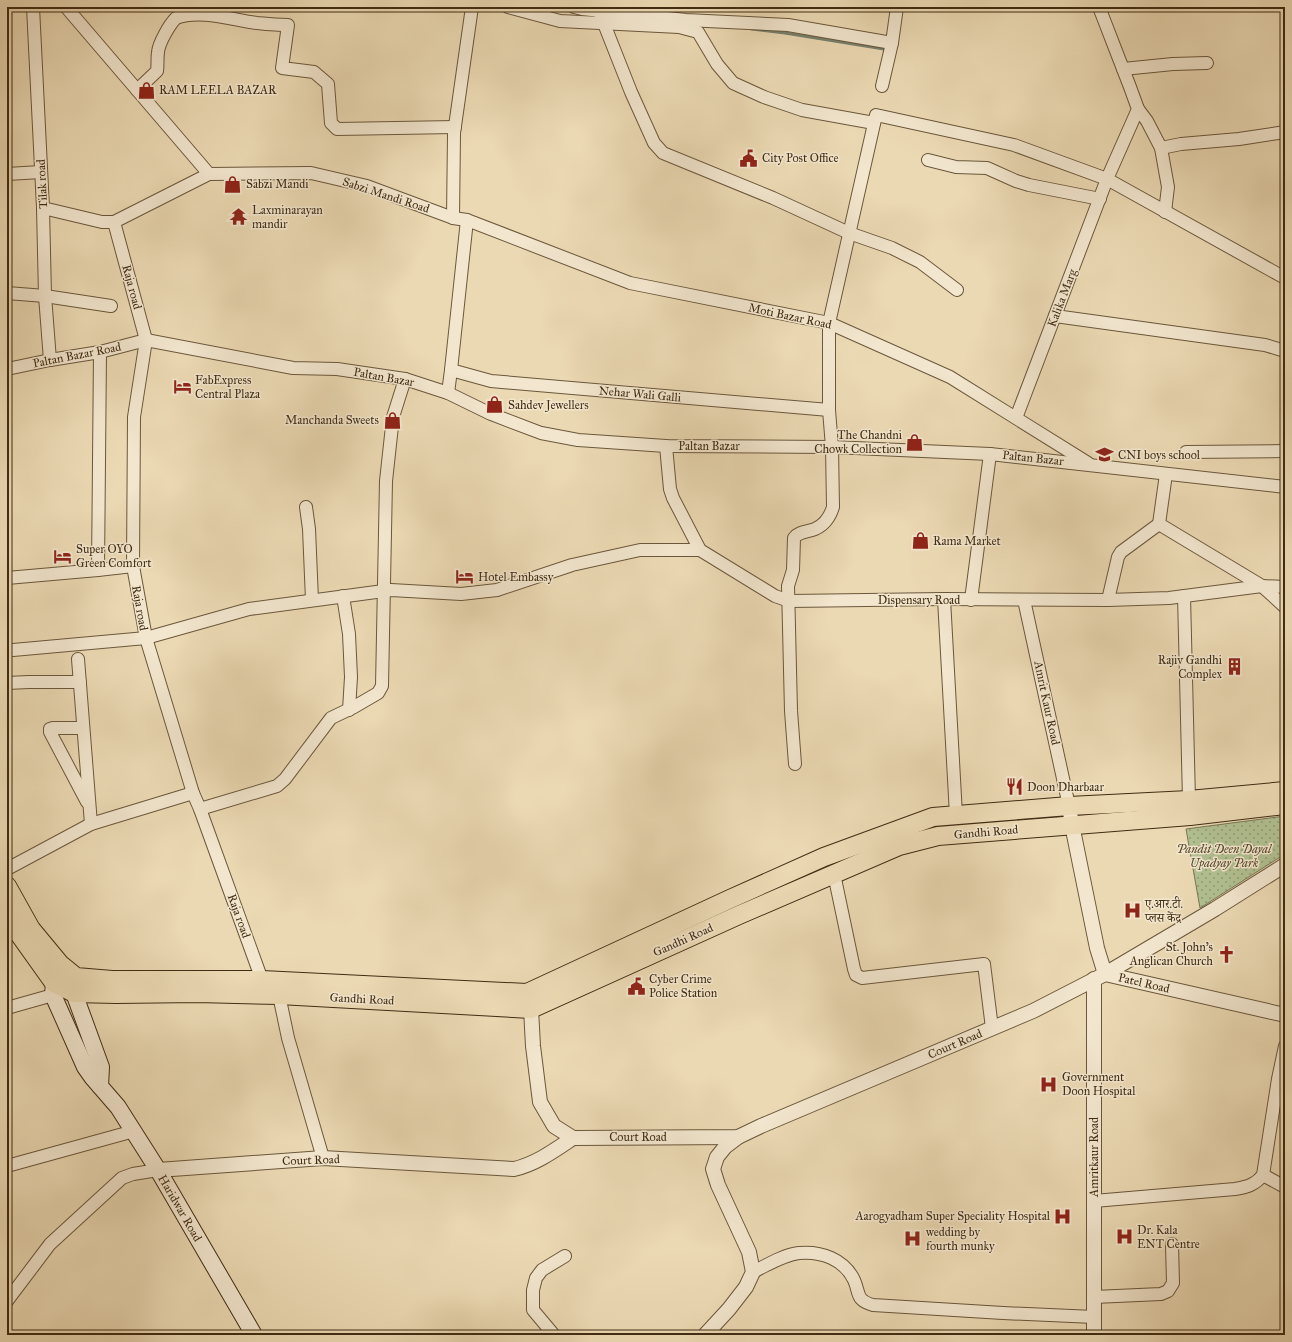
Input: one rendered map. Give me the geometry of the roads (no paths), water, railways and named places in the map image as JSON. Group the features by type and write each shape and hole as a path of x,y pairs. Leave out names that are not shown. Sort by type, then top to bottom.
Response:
{"main road":[{"name":"Gandhi Road","path":"75,985 112,980 262,980 529,1001 730,899 824,857 933,817 1069,806 1189,800 1285,791"},
{"name":"Gandhi Road","path":"75,985 116,994 197,993 529,1001 739,915 899,846 938,836 1190,816 1285,805"},
{"path":"7,886 31,929 75,985 101,1067 100,1086"},
{"path":"7,917 54,989"},
{"path":"54,989 60,964"},
{"path":"54,989 75,985"},
{"name":"Haridwar Road","path":"54,989 85,1066 118,1107 134,1131 254,1335"}],"street":[{"name":"Tilak road","path":"33,7 43,208 44,296 50,360"},
{"path":"66,7 209,174"},
{"path":"453,218 455,127 472,7"},
{"path":"508,7 560,21 679,26 698,32 717,64 734,83 764,97 802,110 874,123"},
{"path":"574,7 686,20 788,25 892,43"},
{"path":"882,86 892,43 897,7"},
{"path":"1099,7 1138,109 1147,121 1161,148 1168,187 1165,212"},
{"path":"137,90 157,71 160,44 173,22 192,11 205,15 258,23 288,25 282,68 314,72 328,84 331,123 337,129 455,127"},
{"path":"599,11 631,92 654,143 664,153 773,198 849,232 892,248 920,262 957,290"},
{"path":"1123,69 1173,64 1207,63"},
{"name":"Kalika Marg","path":"1016,418 1100,199 1138,109"},
{"path":"795,764 791,711 788,586 793,570 794,538 798,534 815,529 822,524 831,514 833,507 832,447 829,410 829,323 876,115 1014,144 1108,179 1285,278"},
{"path":"1161,148 1181,144 1238,139 1285,132"},
{"path":"928,160 956,167 987,168 1022,183 1100,199"},
{"path":"7,174 41,172"},
{"name":"Sabzi Mandi Road","path":"114,222 209,174 311,173 367,186 453,218 467,220"},
{"path":"43,208 102,222 114,222"},
{"path":"448,393 467,220"},
{"name":"Moti Bazar Road","path":"467,220 630,283 829,323 950,377 1091,464"},
{"name":"Raja road","path":"114,222 146,340 134,417 133,566 146,638 193,793 262,980"},
{"path":"7,293 44,296 111,306"},
{"path":"1055,316 1265,345 1285,351"},
{"name":"Paltan Bazar Road","path":"7,369 100,352 146,340"},
{"name":"Paltan Bazar","path":"146,340 293,368 336,369 405,379 448,393 491,414 541,433 578,440 666,446 832,447 990,454 1091,464 1285,487"},
{"path":"98,570 100,352"},
{"name":"Nehar Wali Galli","path":"451,370 491,381 829,410"},
{"path":"200,809 277,786 286,779 331,718 349,710 378,693 382,686 386,481 393,417 405,379"},
{"path":"13,650 146,638 249,609 385,590 461,594 497,590 572,565 640,550 700,550 673,498 670,489 666,446"},
{"path":"1186,452 1285,451"},
{"path":"971,600 990,454"},
{"path":"1108,600 1118,557 1121,552 1159,524 1166,474"},
{"path":"306,507 309,529 312,600"},
{"path":"1159,524 1262,586 1285,607"},
{"name":"Dispensary Road","path":"700,550 775,596 789,601 944,599 1108,600 1169,598 1262,586 1285,587"},
{"path":"7,578 133,566"},
{"path":"343,596 349,641 351,677 349,710"},
{"path":"1184,596 1189,800"},
{"path":"944,599 956,815"},
{"name":"Amrit Kaur Road","path":"1024,600 1069,806"},
{"path":"78,659 91,824"},
{"path":"7,684 29,682 80,682"},
{"path":"83,728 53,728 50,729 50,732 89,805"},
{"path":"7,869 91,824 193,793"},
{"name":"Patel Road","path":"1069,806 1097,948 1100,977 1285,1015"},
{"name":"Court Road","path":"158,1170 323,1158 514,1169 524,1166 553,1151 573,1138 738,1137 1033,1011 1100,977 1216,909 1285,864"},
{"path":"834,874 856,975 862,978 984,964 992,1028"},
{"name":"Amritkaur Road","path":"1094,1335 1094,1201 1100,977"},
{"path":"7,1008 54,989"},
{"path":"279,995 288,1038 323,1158"},
{"path":"529,1001 540,1102 554,1126 573,1138"},
{"path":"1094,1201 1250,1187 1258,1181 1263,1175 1278,1079 1285,1046"},
{"path":"7,1166 134,1131"},
{"path":"705,1335 746,1287 753,1272 749,1252 718,1185 713,1169 717,1157 725,1147 738,1137"},
{"path":"7,1301 50,1244 122,1178 133,1174 158,1170"},
{"path":"1263,1175 1285,1187"},
{"path":"1094,1297 1161,1294 1168,1291 1172,1283 1172,1244"},
{"path":"753,1272 779,1259 798,1253 816,1254 836,1260 847,1269 854,1281 857,1293 866,1304 1094,1317"},
{"path":"554,1335 533,1310 533,1290 536,1278 542,1270 565,1256"}],"waterway":[{"path":"752,29 884,49"}],"place":[{"name":"RAM LEELA BAZAR","path":"146,90"},
{"name":"City Post Office","path":"749,158"},
{"name":"Sabzi Mandi","path":"233,184"},
{"name":"Laxminarayan mandir","path":"239,217"},
{"name":"FabExpress Central Plaza","path":"182,387"},
{"name":"Sahdev Jewellers","path":"495,405"},
{"name":"Manchanda Sweets","path":"392,420"},
{"name":"The Chandni Chowk Collection","path":"915,442"},
{"name":"CNI boys school","path":"1105,455"},
{"name":"Rama Market","path":"920,541"},
{"name":"Super OYO Green Comfort","path":"63,556"},
{"name":"Hotel Embassy","path":"465,577"},
{"name":"Rajiv Gandhi Complex","path":"1235,667"},
{"name":"Doon Dharbaar","path":"1014,787"},
{"name":"ए.आर.टी. प्लस केंद्र","path":"1132,911"},
{"name":"St. John's Anglican Church","path":"1226,954"},
{"name":"Cyber Crime Police Station","path":"636,986"},
{"name":"Government Doon Hospital","path":"1049,1084"},
{"name":"Aarogyadham Super Speciality Hospital","path":"1063,1216"},
{"name":"Dr. Kala ENT Centre","path":"1124,1237"},
{"name":"wedding by fourth munky","path":"913,1239"}],"park label":[{"name":"Pandit Deen Dayal Upadyay Park","path":"1224,856"}]}
